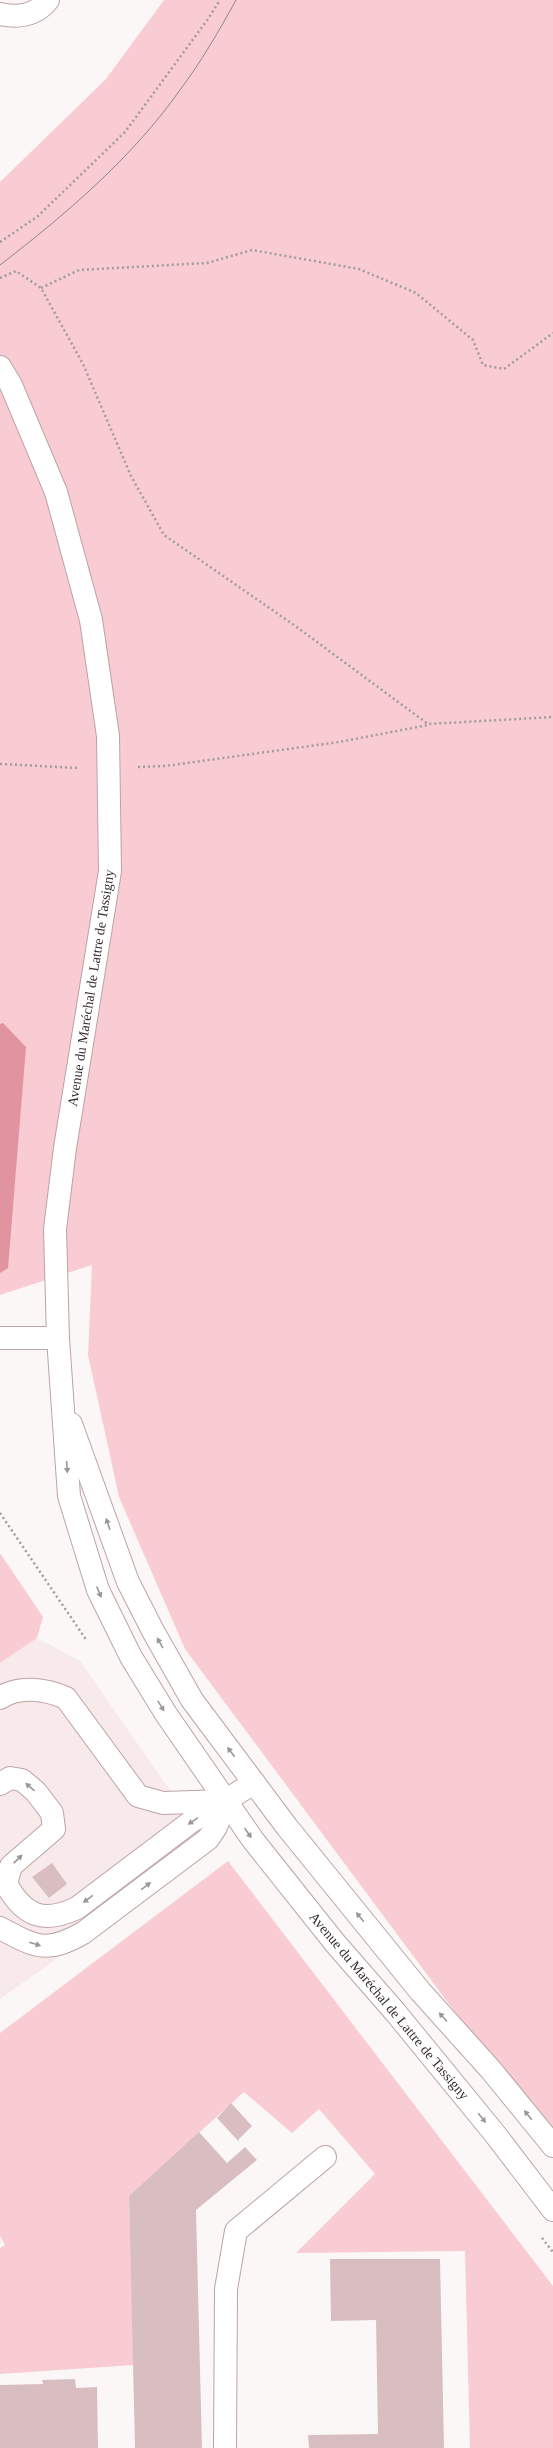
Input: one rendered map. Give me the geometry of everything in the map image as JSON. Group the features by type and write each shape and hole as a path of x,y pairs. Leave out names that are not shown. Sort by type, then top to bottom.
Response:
{"street":[{"path":"0,14 14,17 29,15 42,7 48,0"},
{"name":"Avenue du Maréchal de Lattre de Tassigny","path":"0,367 11,385 56,492 91,620 108,736 110,871 65,1148 56,1229 58,1338 69,1496 98,1590 131,1657 166,1714 253,1840 335,1942 480,2116 553,2210"},
{"path":"0,1338 58,1338"},
{"name":"Avenue du Maréchal de Lattre de Tassigny","path":"62,1400 128,1582 153,1631 192,1700 254,1783 420,1991 491,2070 553,2146"},
{"path":"0,1698 10,1691 30,1690 51,1691 66,1698 138,1796 163,1803 226,1801"},
{"path":"0,1784 10,1778 22,1780 36,1792 52,1813 54,1829 11,1866 6,1884 16,1902 29,1911 44,1916 59,1916 77,1908 192,1821 254,1783"},
{"path":"0,1928 22,1940 45,1947 63,1944 208,1839 216,1827 226,1801"},
{"path":"225,2448 226,2289 236,2230 325,2157"}],"path":[{"path":"0,242 37,217 125,132 208,19 220,0"},
{"path":"41,288 79,270 208,263 252,250 359,269 416,293 473,340 483,365 504,369 553,333"},
{"path":"0,278 16,271 41,288 83,364 130,476 164,535 294,625 428,724"},
{"path":"0,764 109,769 165,766 339,742 428,724 553,717"}],"shaded area":[{"path":"164,0 553,0 553,2144 185,1649 119,1497 88,1355 92,1265 0,1295 0,182 106,79"},
{"path":"3,1023 26,1047 8,1268 0,1273 0,1024"},
{"path":"0,1553 43,1617 37,1638 0,1663"},
{"path":"37,1638 80,1661 178,1802 215,1847 0,1999 0,1663"},
{"path":"228,1861 553,2286 553,2448 470,2448 465,2251 296,2253 375,2174 319,2109 292,2133 244,2092 129,2196 134,2365 0,2374 0,2248 5,2245 0,2236 0,2033"}],"building":[{"path":"52,1863 67,1884 49,1898 32,1877"},
{"path":"231,2103 252,2126 238,2140 240,2143 217,2118"},
{"path":"199,2132 227,2163 245,2147 257,2160 196,2210 202,2448 135,2448 129,2196"},
{"path":"330,2259 440,2259 444,2448 309,2448 308,2435 378,2434 376,2320 331,2321"},
{"path":"75,2379 76,2388 97,2387 98,2448 0,2448 0,2385 43,2384 42,2380"}],"tram line":[{"path":"0,265 73,206 141,139 180,90 216,35 236,0"}]}
